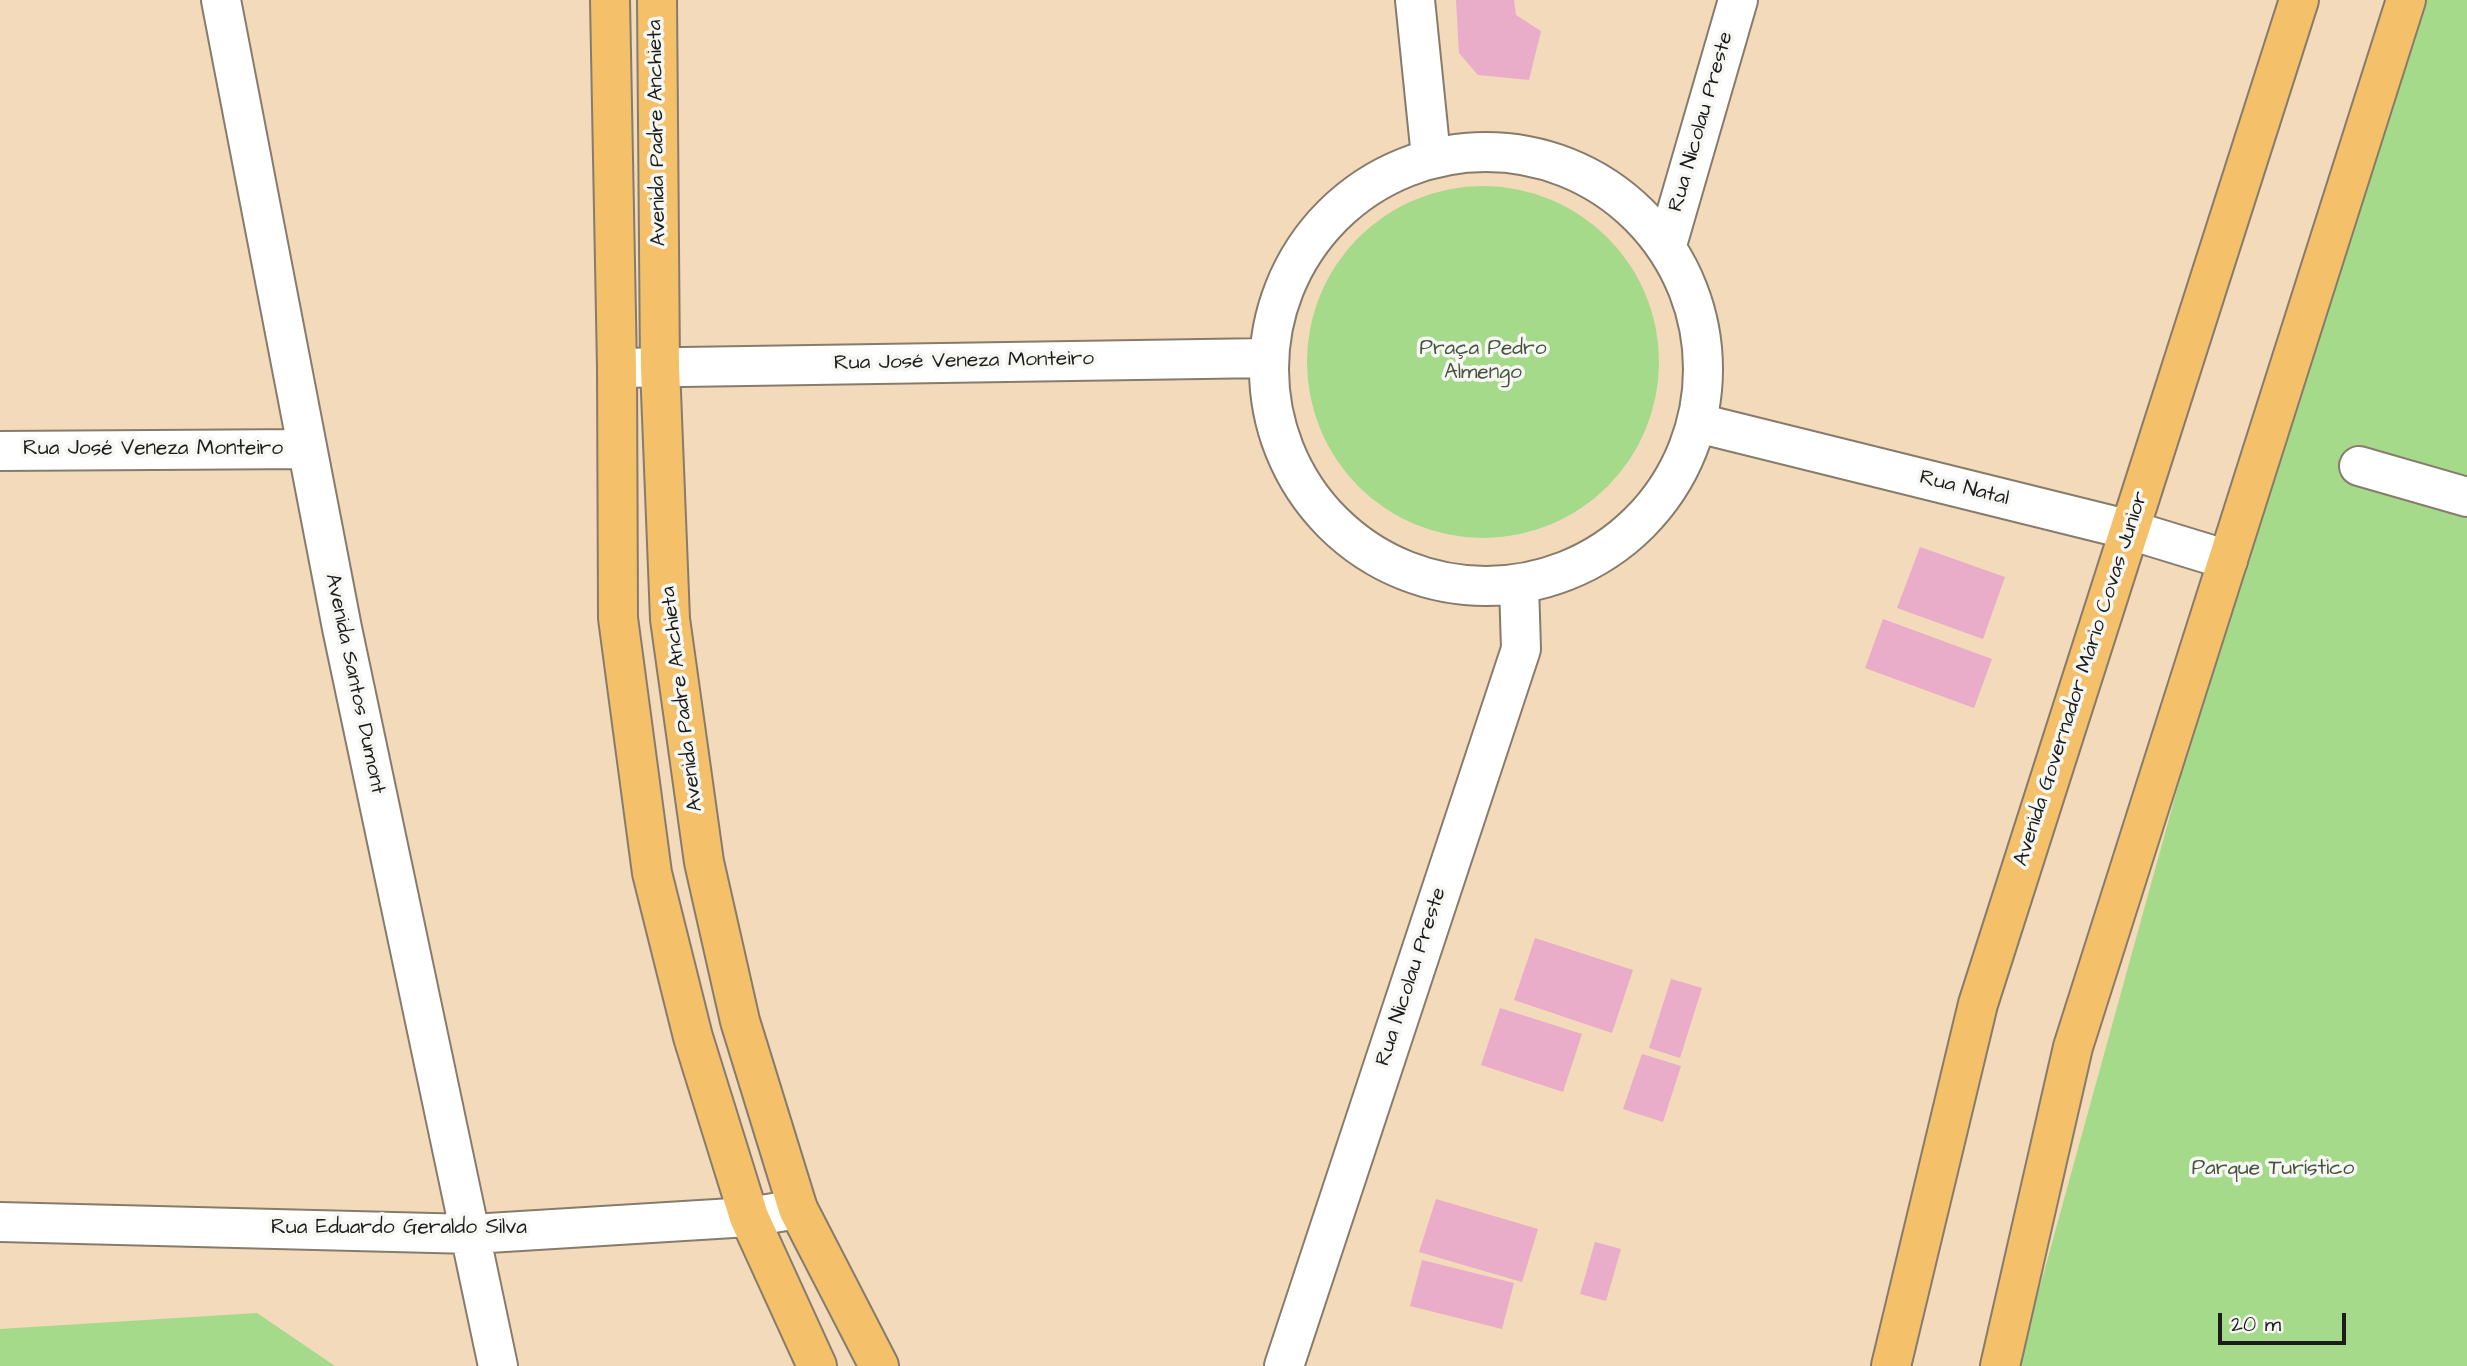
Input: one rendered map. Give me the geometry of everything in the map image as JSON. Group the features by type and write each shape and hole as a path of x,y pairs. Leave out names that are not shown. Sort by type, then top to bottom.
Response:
{"main road":[{"path":"610,0 617,368 618,618 652,873 693,1037 749,1217 817,1366"},
{"name":"Avenida Padre Anchieta","path":"657,0 660,367 670,620 704,862 740,1021 798,1209 879,1366"},
{"name":"Avenida Governador Mário Covas Junior","path":"1891,1366 1978,1004 2299,0"},
{"path":"2000,1366 2073,1047 2406,0"}],"street":[{"name":"Avenida Santos Dumont","path":"221,0 342,628 498,1366"},
{"path":"1415,0 1431,157"},
{"name":"Rua Nicolau Preste","path":"1667,245 1738,0"},
{"path":"1497,150 1562,163 1621,196 1667,245 1694,300 1705,361 1698,423 1673,482 1632,531 1579,566 1519,585 1454,586 1392,567 1339,532 1297,482 1273,423 1267,358 1282,291 1316,232 1367,185 1431,157 1497,150"},
{"name":"Rua José Veneza Monteiro","path":"617,368 1267,358"},
{"name":"Rua Natal","path":"1698,423 2130,530 2228,559"},
{"name":"Rua José Veneza Monteiro","path":"0,451 306,449"},
{"path":"2360,466 2467,497"},
{"name":"Rua Nicolau Preste","path":"1284,1366 1521,649 1519,585"},
{"name":"Rua Eduardo Geraldo Silva","path":"0,1222 472,1234 749,1217 798,1209"}],"green space":[{"name":"Parque Turístico","path":"2395,0 2467,0 2467,1366 2018,1366"},
{"name":"Praça Pedro Almengo","path":"1483,186 1517,190 1550,200 1581,216 1607,238 1629,264 1645,295 1655,328 1659,362 1655,396 1645,429 1629,460 1607,486 1581,508 1550,524 1517,534 1483,538 1449,534 1416,524 1385,508 1359,486 1337,460 1321,429 1311,396 1307,362 1311,328 1321,295 1337,264 1359,238 1385,216 1416,200 1449,190"},
{"path":"257,1313 335,1366 0,1366 0,1329"}],"building":[{"path":"1456,0 1514,0 1516,15 1541,31 1529,80 1478,75 1459,53"},
{"path":"1920,547 2005,577 1983,639 1897,608"},
{"path":"1883,619 1992,659 1974,708 1865,668"},
{"path":"1535,938 1633,970 1612,1033 1514,1000"},
{"path":"1671,979 1702,988 1680,1058 1649,1048"},
{"path":"1500,1008 1582,1034 1563,1092 1481,1065"},
{"path":"1642,1054 1681,1066 1663,1122 1623,1109"},
{"path":"1436,1199 1538,1229 1522,1282 1419,1252"},
{"path":"1595,1242 1621,1249 1606,1301 1580,1294"},
{"path":"1422,1260 1514,1283 1502,1329 1410,1306"}]}
